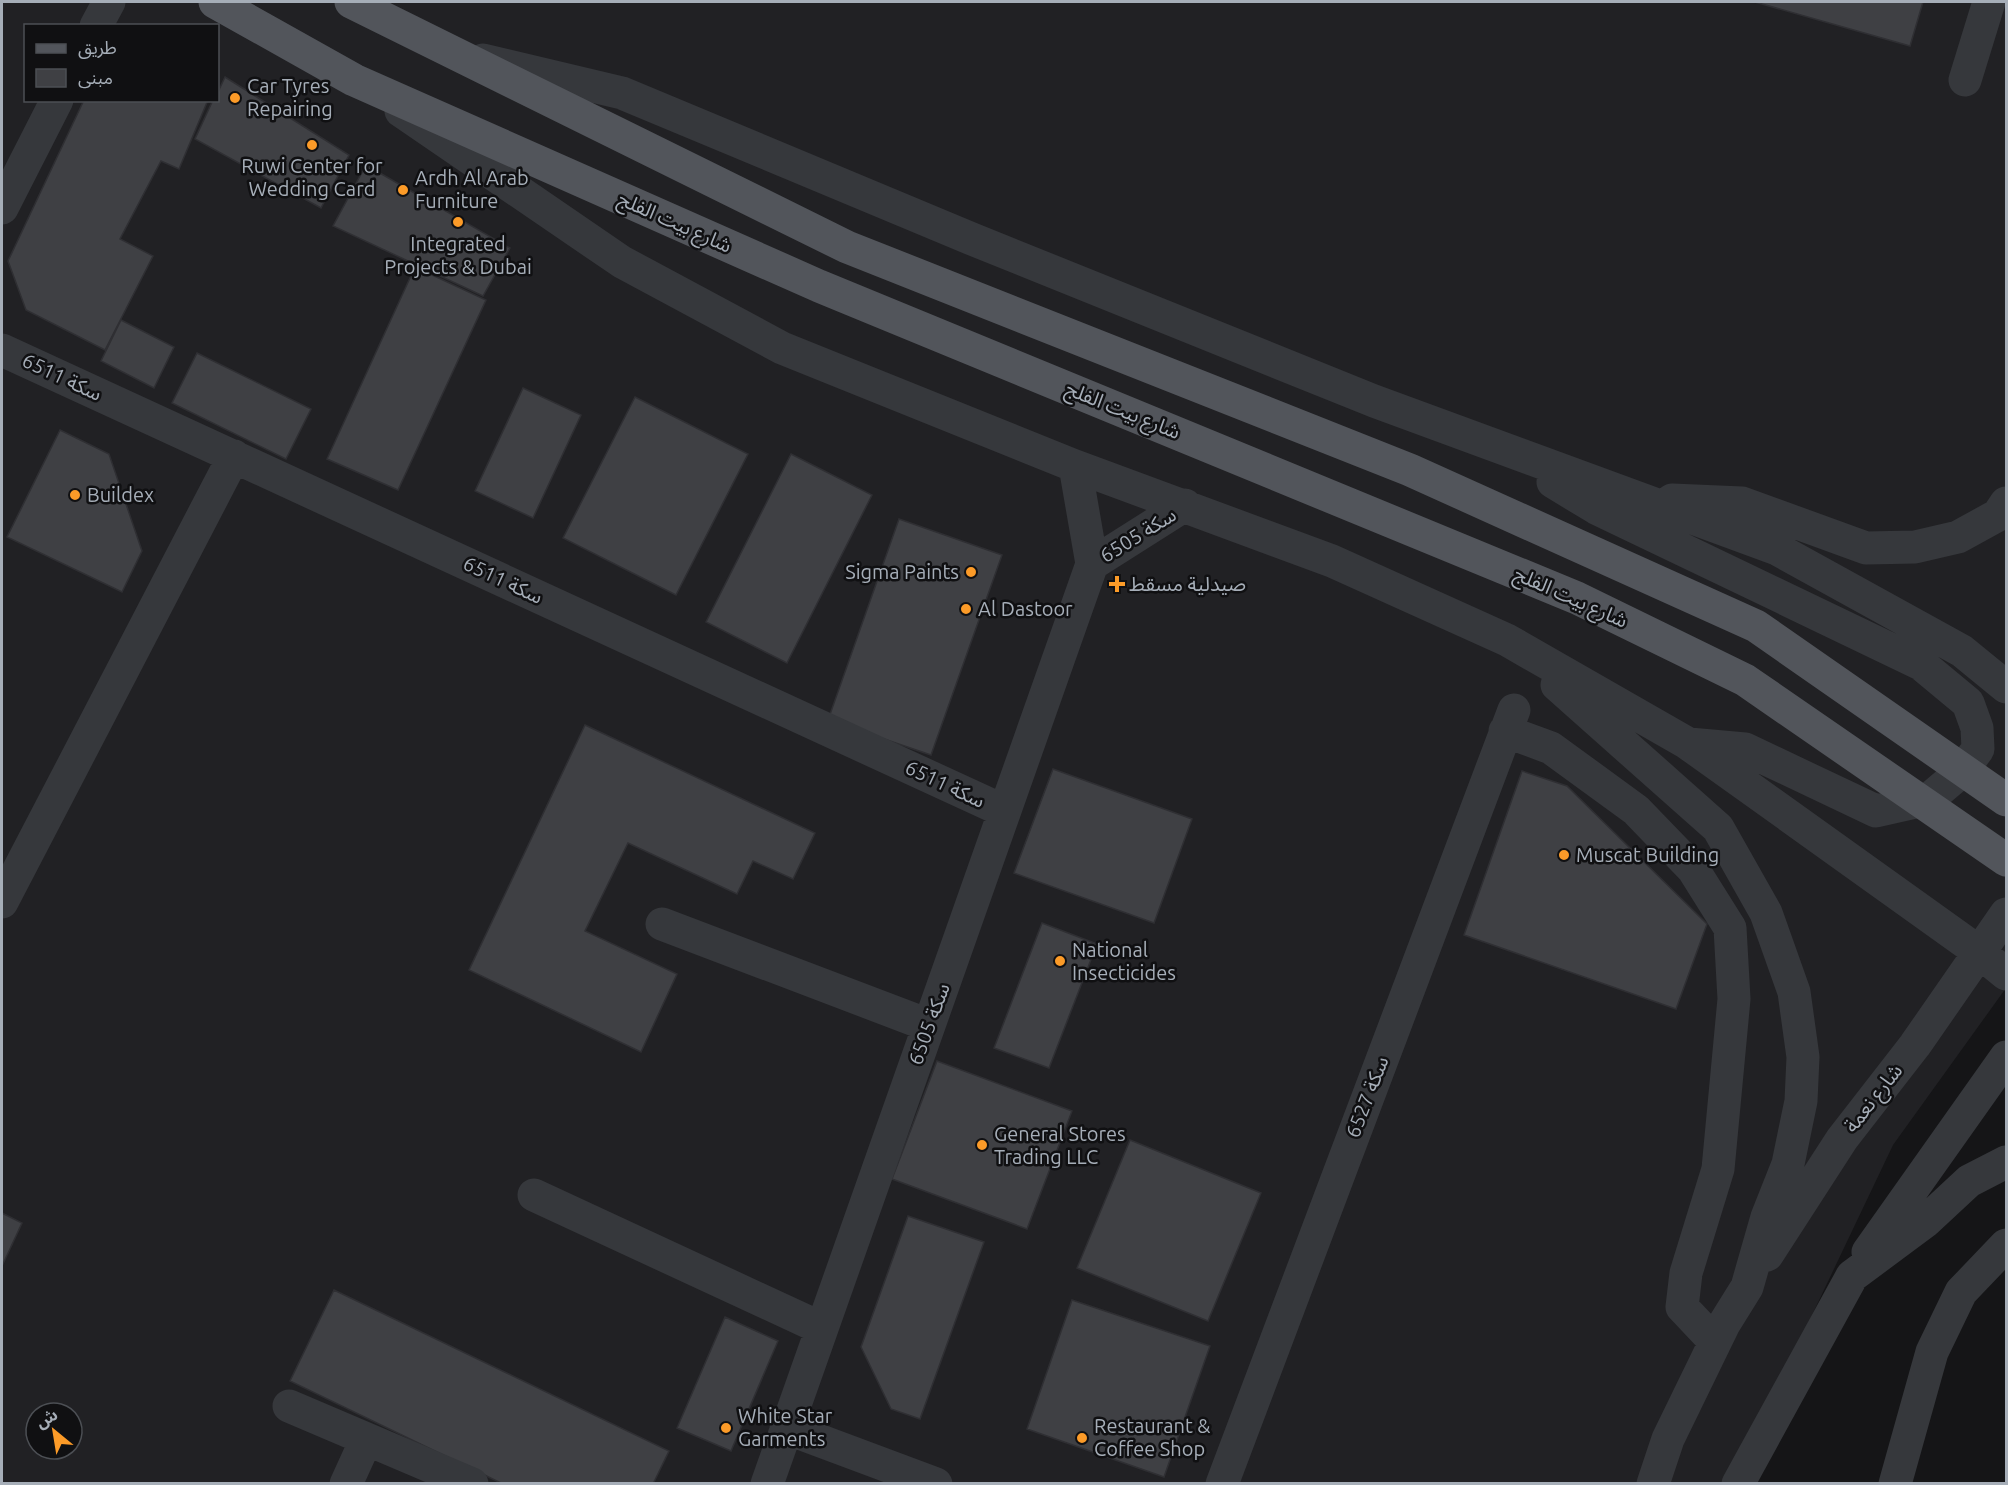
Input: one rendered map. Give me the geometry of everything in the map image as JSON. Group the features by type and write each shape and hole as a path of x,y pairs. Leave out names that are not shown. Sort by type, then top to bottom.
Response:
{"main road":[{"name":"شارع بيت الفلج","path":"215,2 354,80 819,286 1577,598 1745,680 2007,860"},
{"path":"351,2 446,51 847,247 1410,470 1756,626 2007,800"}],"street":[{"path":"97,24 109,2"},
{"path":"1965,80 1989,2"},
{"path":"446,51 622,93 994,248 1374,401 1777,549 1962,651 2007,687"},
{"path":"354,80 622,262 782,348 1074,466 1332,561 1507,640 1687,743 2007,974"},
{"path":"2,208 56,102"},
{"name":"سكة 6511","path":"2,350 1004,811"},
{"path":"1500,448 1596,508 1921,664 1968,703 1977,728 1978,749 1962,771 1929,798 1876,811 1745,749 1687,743"},
{"path":"2,902 234,456"},
{"name":"سكة 6505","path":"767,1484 1092,564 1074,466"},
{"path":"1641,498 1742,503 1866,548 1915,548 1958,537 1998,515 2007,503"},
{"name":"سكة 6505","path":"1092,564 1185,505"},
{"path":"1507,640 1718,828 1766,913 1794,992 1803,1057 1801,1101 1788,1164 1767,1217 1747,1287 1715,1342 1668,1439 1653,1484"},
{"name":"سكة 6527","path":"1222,1484 1510,720 1636,810 1693,868 1730,928 1734,999 1718,1169 1686,1273 1682,1307 1715,1342"},
{"name":"شارع نعمة","path":"1747,1287 1842,1139 1915,1045 2007,914"},
{"path":"662,924 928,1025"},
{"path":"1738,1484 1852,1276 2007,1057"},
{"path":"1852,1276 1926,1221 1969,1182 2007,1162"},
{"path":"534,1196 821,1328"},
{"path":"1895,1484 1932,1352 1961,1292 2007,1245"},
{"path":"289,1406 472,1484"},
{"path":"786,1428 936,1484"},
{"path":"346,1484 366,1440"}],"shaded area":[{"path":"2,2 2006,2 2006,988 1893,1145 1732,1483 2,1484"}],"building":[{"path":"1755,2 1923,2 1910,46"},
{"path":"225,77 349,155 321,208 195,139 212,102 219,102 219,90"},
{"path":"83,102 207,102 179,169 161,161 120,239 153,256 105,350 26,310 8,261"},
{"path":"366,165 510,248 483,296 333,226"},
{"path":"415,267 486,300 398,490 327,459"},
{"path":"121,320 174,347 154,388 101,361"},
{"path":"197,353 311,409 286,459 172,403"},
{"path":"523,388 581,415 533,518 475,491"},
{"path":"635,397 748,454 676,595 563,538"},
{"name":"Buildex","path":"60,430 109,454 142,551 122,592 7,537"},
{"path":"791,454 872,495 787,663 706,622"},
{"path":"899,519 1002,555 931,755 828,720"},
{"path":"585,725 815,833 793,879 753,861 737,894 628,843 585,931 677,974 641,1052 469,970"},
{"path":"1053,769 1192,819 1154,923 1014,873"},
{"name":"Muscat Building","path":"1522,771 1567,786 1707,924 1676,1009 1464,935"},
{"path":"1042,923 1097,944 1049,1068 994,1048"},
{"name":"General Stores Trading LLC","path":"937,1061 1072,1111 1027,1229 892,1179"},
{"path":"1130,1140 1261,1193 1208,1321 1077,1268"},
{"path":"2,1213 22,1223 2,1266"},
{"path":"908,1216 984,1242 920,1419 891,1409 861,1347"},
{"path":"334,1290 669,1451 653,1484 503,1484 290,1381"},
{"path":"1072,1300 1210,1346 1164,1477 1027,1429"},
{"path":"725,1317 778,1341 731,1451 677,1428"}],"place":[{"name":"Car Tyres Repairing","path":"235,98"},
{"name":"Ruwi Center for Wedding Card","path":"312,145"},
{"name":"Ardh Al Arab Furniture","path":"403,190"},
{"name":"Integrated Projects & Dubai","path":"458,222"},
{"name":"Buildex","path":"75,495"},
{"name":"Sigma Paints","path":"971,572"},
{"name":"صيدلية مسقط","path":"1117,584"},
{"name":"Al Dastoor","path":"966,609"},
{"name":"Muscat Building","path":"1564,855"},
{"name":"National Insecticides","path":"1060,961"},
{"name":"General Stores Trading LLC","path":"982,1145"},
{"name":"White Star Garments","path":"726,1428"},
{"name":"Restaurant & Coffee Shop","path":"1082,1438"}]}
